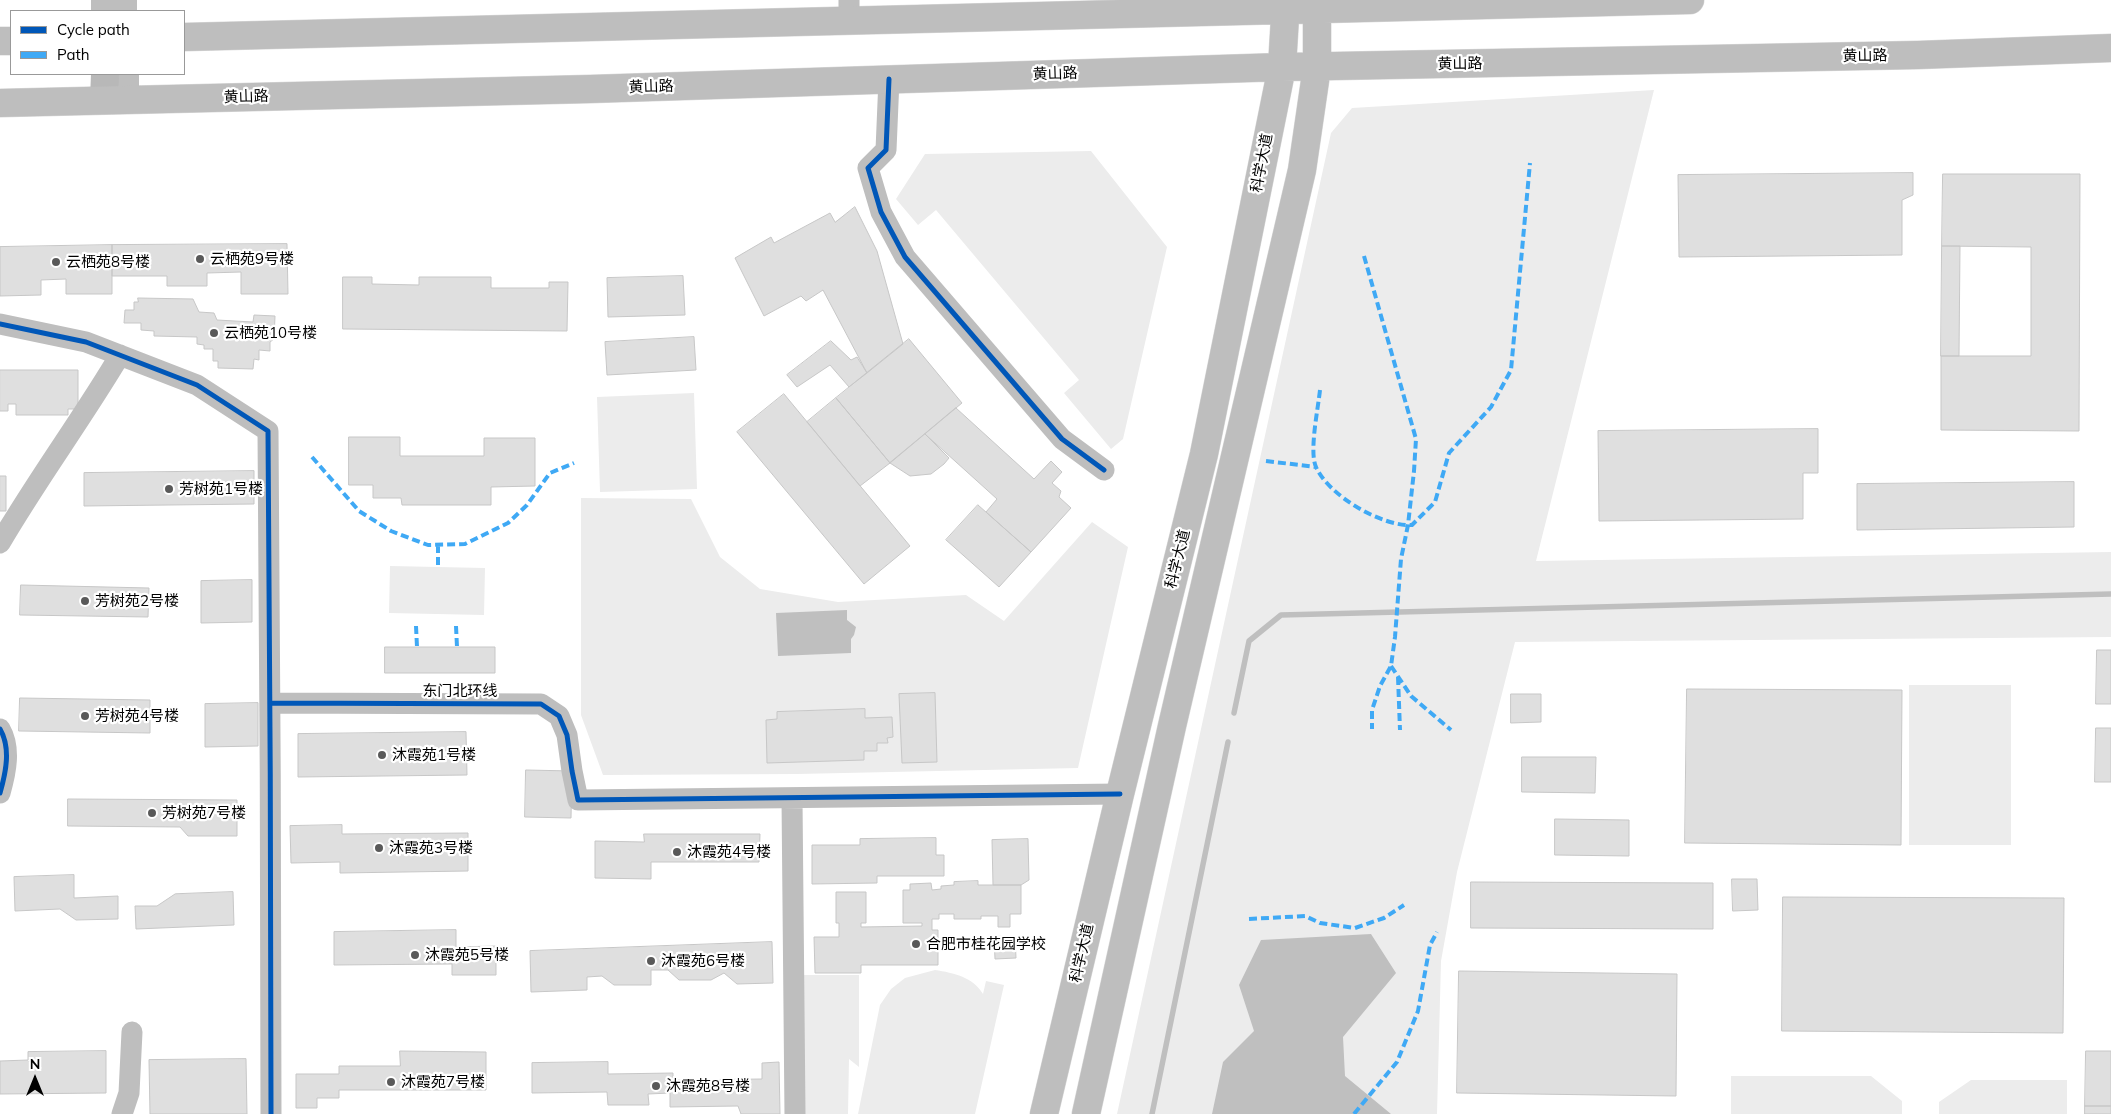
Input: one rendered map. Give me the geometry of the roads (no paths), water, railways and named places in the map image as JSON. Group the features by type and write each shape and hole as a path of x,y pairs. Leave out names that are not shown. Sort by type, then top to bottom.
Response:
{"main road":[{"path":"185,37 849,10 1690,0"},
{"name":"科学大道","path":"1044,1114 1120,794 1204,454 1282,67 1286,5"},
{"path":"1086,1114 1172,726 1302,170 1317,67 1317,5"},
{"name":"黄山路","path":"0,103 119,91 889,80 1282,67 1898,55 2111,48"},
{"path":"106,75 119,91"}],"street":[{"path":"889,80 886,150 868,168 881,212 905,257 1062,438 1104,470"},
{"path":"0,324 86,342 197,385 268,431 271,703 271,1114"},
{"path":"0,542 28,494 92,401 120,355"},
{"name":"东门北环线","path":"271,703 542,704 559,716 568,735 572,771 578,800 792,798"},
{"path":"0,728 5,738 6,772 0,792"},
{"path":"794,1114 792,798 1120,794"},
{"path":"122,1114 129,1094 132,1032"}],"waterway":[{"path":"1234,713 1249,641 1281,615 2111,594"},
{"path":"1152,1114 1228,742"}],"place":[{"name":"云栖苑9号楼","path":"200,259"},
{"name":"云栖苑8号楼","path":"56,262"},
{"name":"云栖苑10号楼","path":"214,333"},
{"name":"芳树苑1号楼","path":"169,489"},
{"name":"芳树苑2号楼","path":"85,601"},
{"name":"芳树苑4号楼","path":"85,716"},
{"name":"沐霞苑1号楼","path":"382,755"},
{"name":"芳树苑7号楼","path":"152,813"},
{"name":"沐霞苑3号楼","path":"379,848"},
{"name":"沐霞苑4号楼","path":"677,852"},
{"name":"合肥市桂花园学校","path":"916,944"},
{"name":"沐霞苑5号楼","path":"415,955"},
{"name":"沐霞苑6号楼","path":"651,961"},
{"name":"沐霞苑7号楼","path":"391,1082"},
{"name":"沐霞苑8号楼","path":"656,1086"}]}
